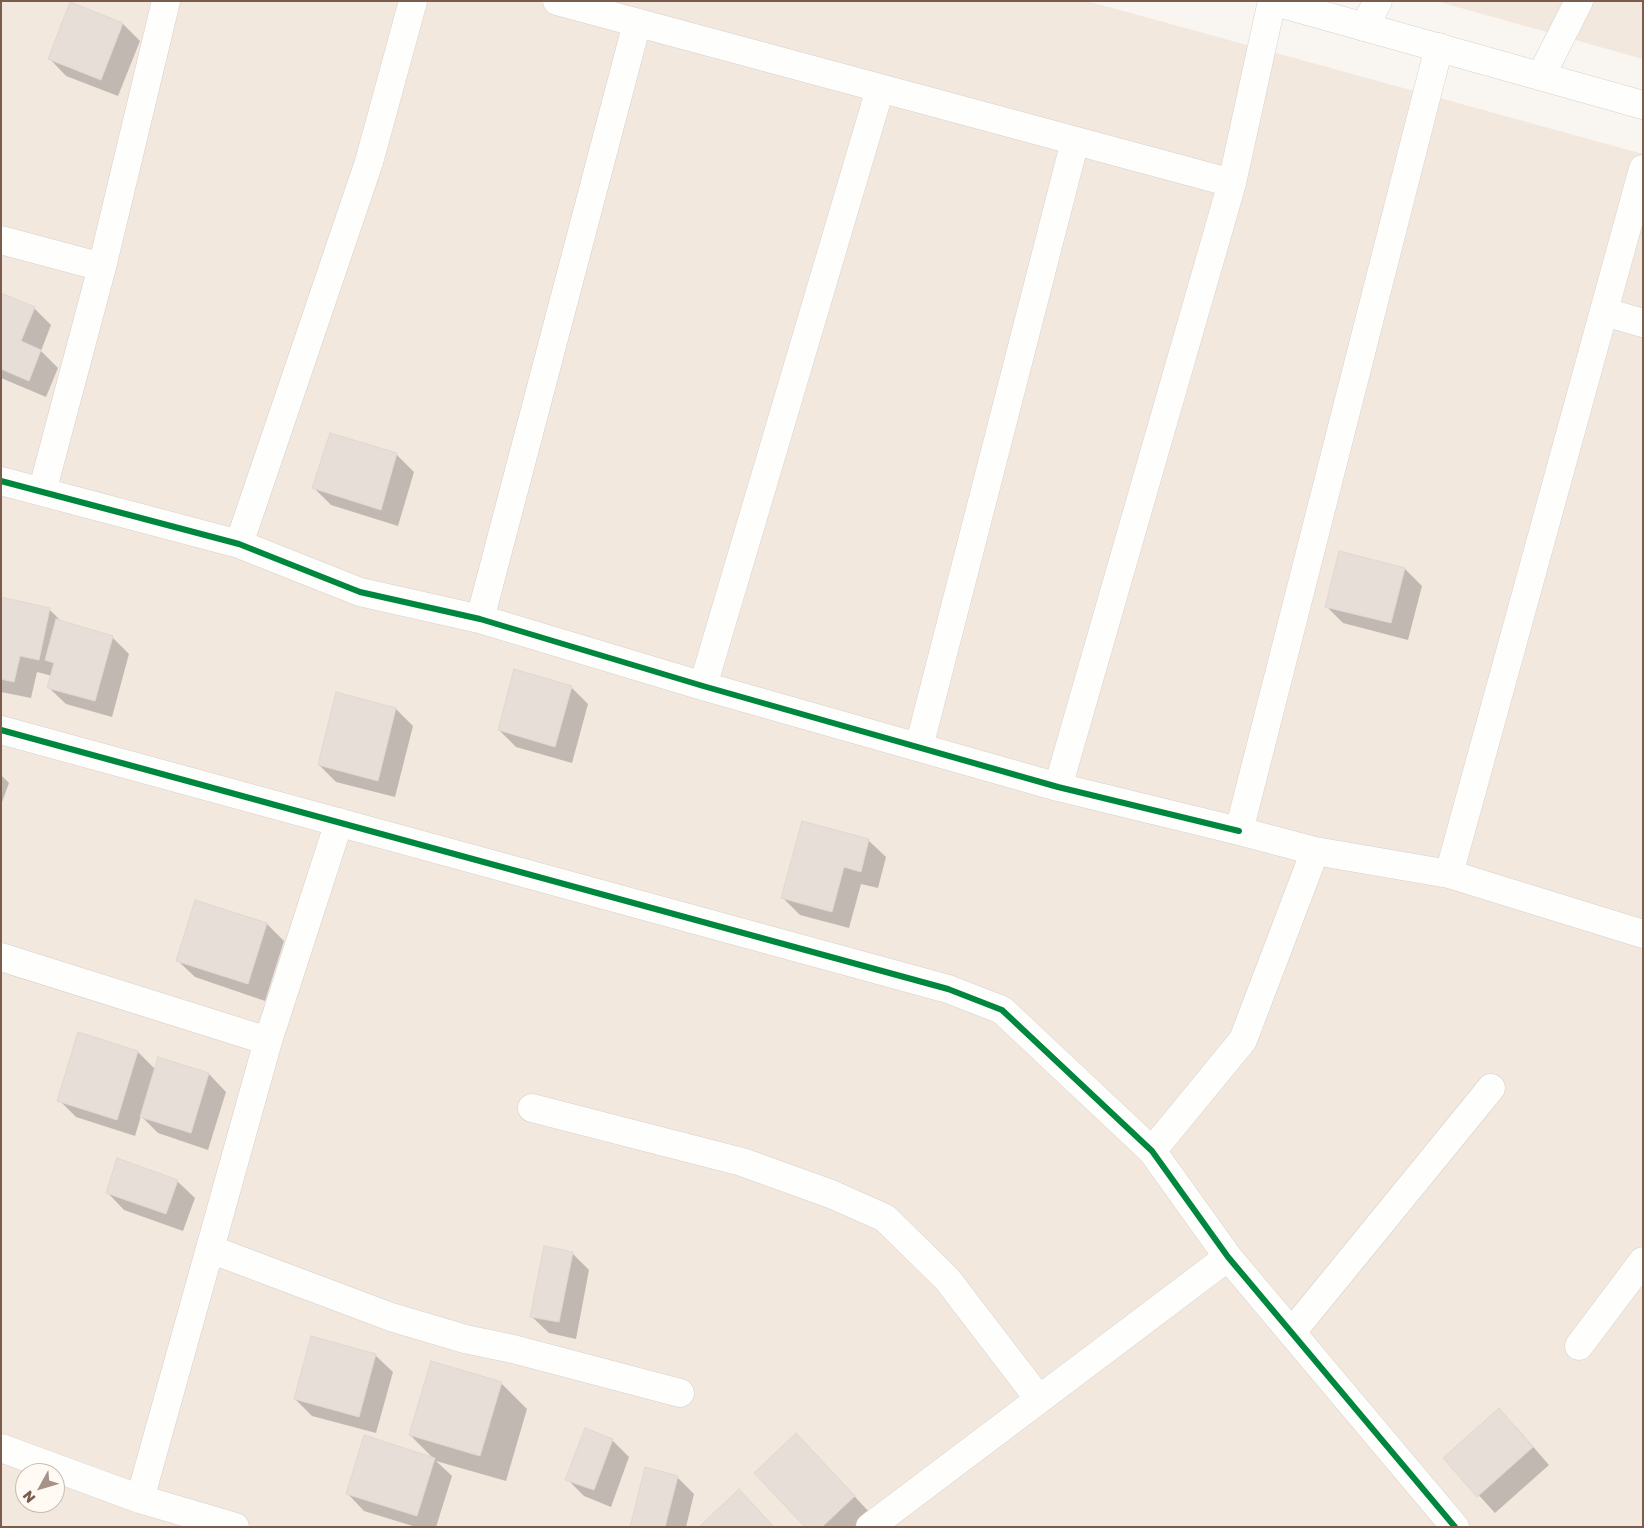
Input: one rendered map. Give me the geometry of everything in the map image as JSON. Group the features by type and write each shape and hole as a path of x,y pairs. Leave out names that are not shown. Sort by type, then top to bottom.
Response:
{"street":[{"path":"42,492 102,267 166,1"},
{"path":"239,544 369,162 413,1"},
{"path":"557,1 1232,184"},
{"path":"1058,787 1232,184 1272,1 1643,105"},
{"path":"1364,27 1378,1"},
{"path":"1541,76 1579,1"},
{"path":"480,619 637,23"},
{"path":"1239,831 1439,47"},
{"path":"703,686 880,89"},
{"path":"919,748 1075,141"},
{"path":"1449,874 1643,169"},
{"path":"1,240 102,267"},
{"path":"1605,312 1643,323"},
{"path":"1,481 239,544 360,592 480,619 703,686 1058,787 1315,851 1449,874 1643,934"},
{"path":"1,730 948,989 1002,1010 1152,1151 1228,1257 1455,1527"},
{"path":"140,1499 268,1041 339,822"},
{"path":"1152,1151 1243,1040 1315,851"},
{"path":"1,957 268,1041"},
{"path":"1292,1332 1491,1088"},
{"path":"532,1108 742,1162 831,1194 884,1218 947,1278 1040,1399"},
{"path":"210,1249 391,1317 465,1339 513,1349 680,1393"},
{"path":"870,1527 1228,1257"},
{"path":"1579,1346 1643,1261"},
{"path":"1,1448 140,1499 235,1527"}],"shaded area":[{"path":"1,1 1087,1 1643,154 1643,1527 1,1527"},
{"path":"1436,1 1643,1 1643,59"}],"building":[{"path":"70,2 123,23 101,80 48,59"},
{"path":"1,293 35,307 21,341 41,350 29,381 1,369"},
{"path":"330,433 397,453 381,510 312,488"},
{"path":"1339,551 1405,568 1391,623 1325,607"},
{"path":"1,597 50,608 39,660 20,656 14,682 1,679"},
{"path":"56,619 113,636 95,701 47,688 54,663 45,660"},
{"path":"514,669 572,686 555,747 498,730"},
{"path":"336,692 396,708 378,781 318,765"},
{"path":"802,821 869,839 861,872 844,867 832,912 781,898"},
{"path":"195,900 267,923 248,984 176,961"},
{"path":"78,1032 138,1051 117,1120 57,1101"},
{"path":"158,1057 209,1073 191,1133 140,1117"},
{"path":"117,1158 178,1180 166,1214 106,1193"},
{"path":"544,1246 573,1252 559,1322 530,1317"},
{"path":"311,1336 376,1354 359,1417 294,1399"},
{"path":"431,1361 502,1382 480,1456 409,1435"},
{"path":"1499,1408 1533,1447 1477,1497 1443,1458"},
{"path":"585,1428 613,1439 594,1490 565,1480"},
{"path":"796,1433 855,1496 822,1527 805,1527 754,1473"},
{"path":"364,1435 435,1458 417,1516 346,1494"},
{"path":"645,1467 678,1476 665,1527 630,1527"},
{"path":"739,1489 774,1527 699,1527"}],"cycle path":[{"path":"1,481 239,544 360,592 480,619 703,686 1058,787 1239,831"},
{"path":"1,730 948,989 1002,1010 1152,1151 1228,1257 1455,1527"}]}
